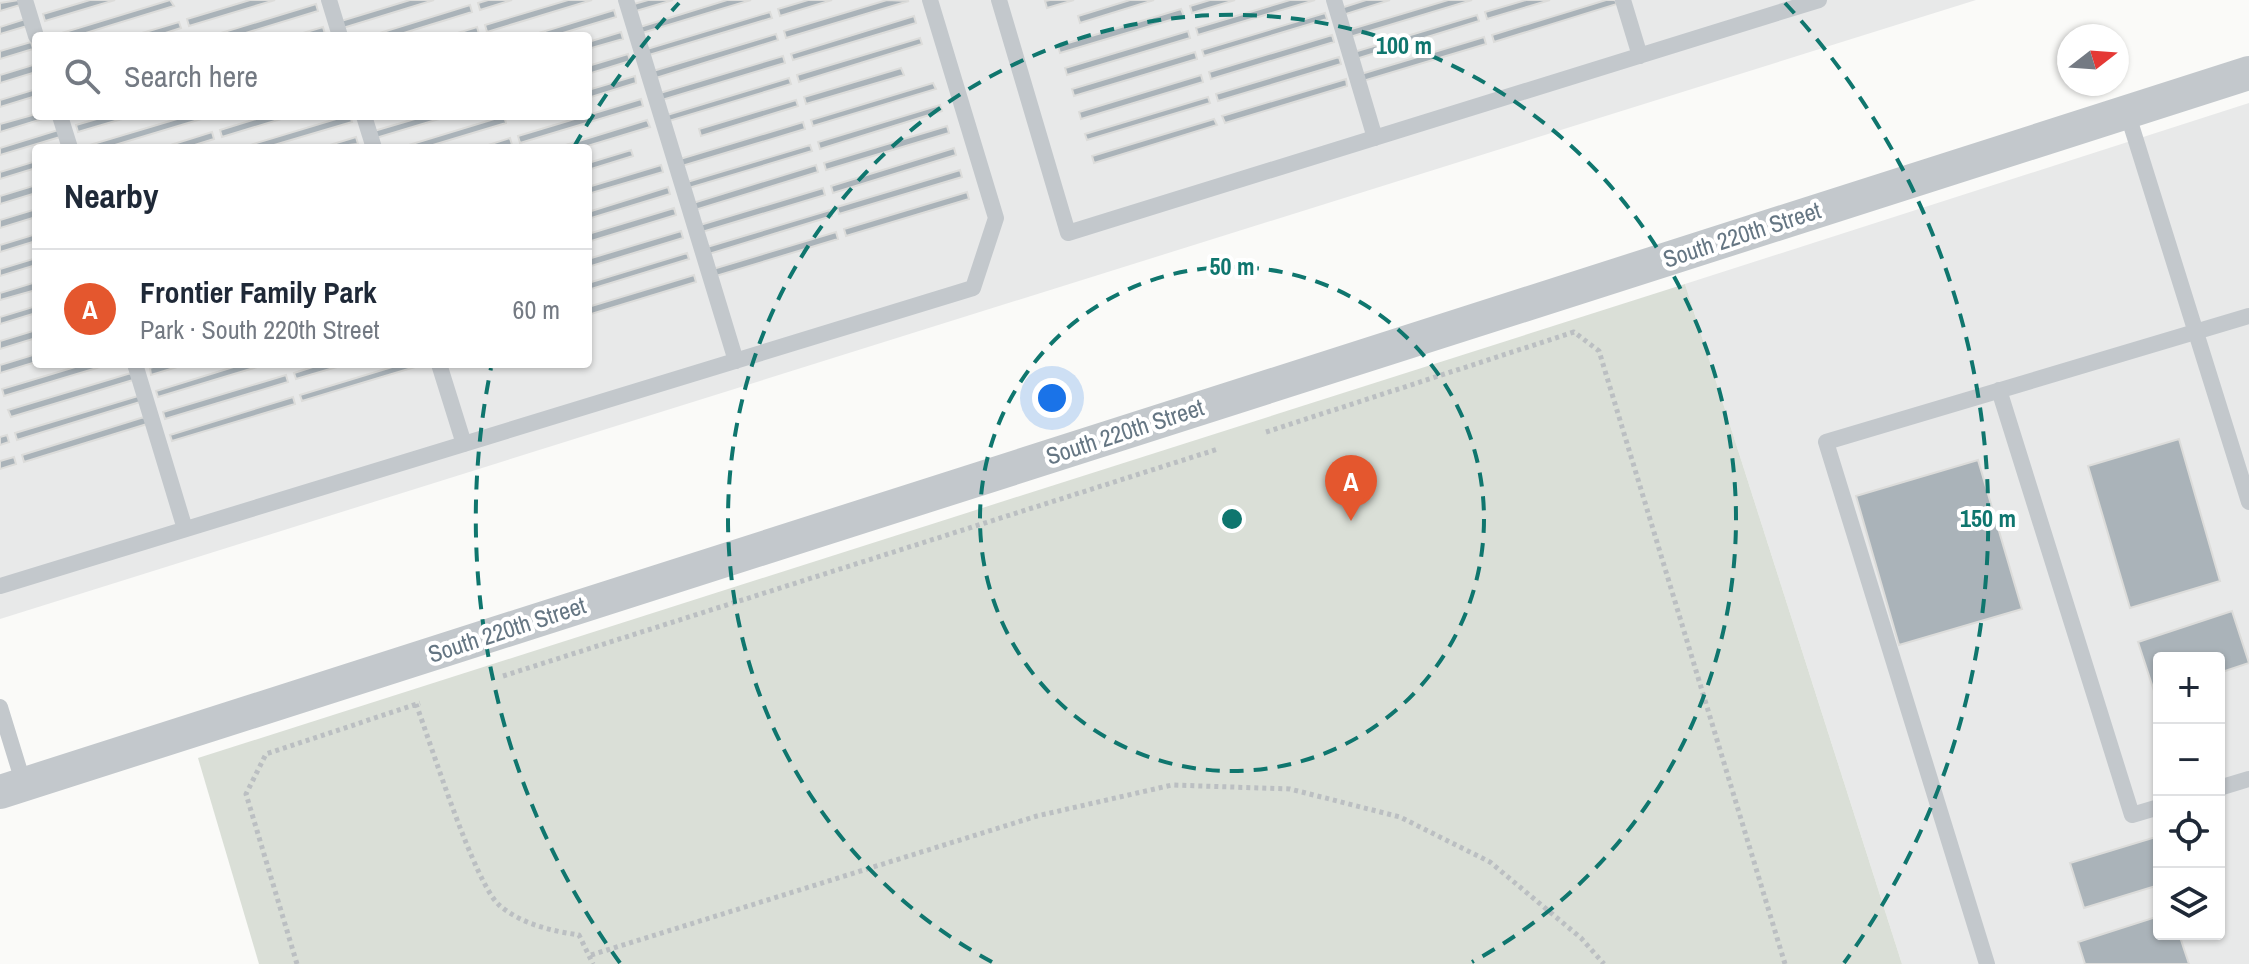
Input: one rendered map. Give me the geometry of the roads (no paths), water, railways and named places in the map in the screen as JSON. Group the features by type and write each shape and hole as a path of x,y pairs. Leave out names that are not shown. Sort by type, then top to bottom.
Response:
{"street":[{"name":"South 220th Street","path":"12,788 2249,73"}],"lane":[{"path":"25,0 35,32"},
{"path":"329,0 339,32"},
{"path":"626,0 736,361"},
{"path":"0,586 973,288 996,218 930,0"},
{"path":"999,0 1068,233 1819,0"},
{"path":"1334,0 1375,138"},
{"path":"1623,0 1640,56"},
{"path":"2127,112 2249,502"},
{"path":"61,120 69,144"},
{"path":"365,120 373,144"},
{"path":"1987,964 1826,442 2249,316"},
{"path":"136,368 185,529"},
{"path":"440,368 464,444"},
{"path":"1999,390 2132,815 2153,809"},
{"path":"0,707 12,788"},
{"path":"2225,786 2249,779"}],"place":[{"name":"Frontier Family Park","path":"1351,521"}]}
